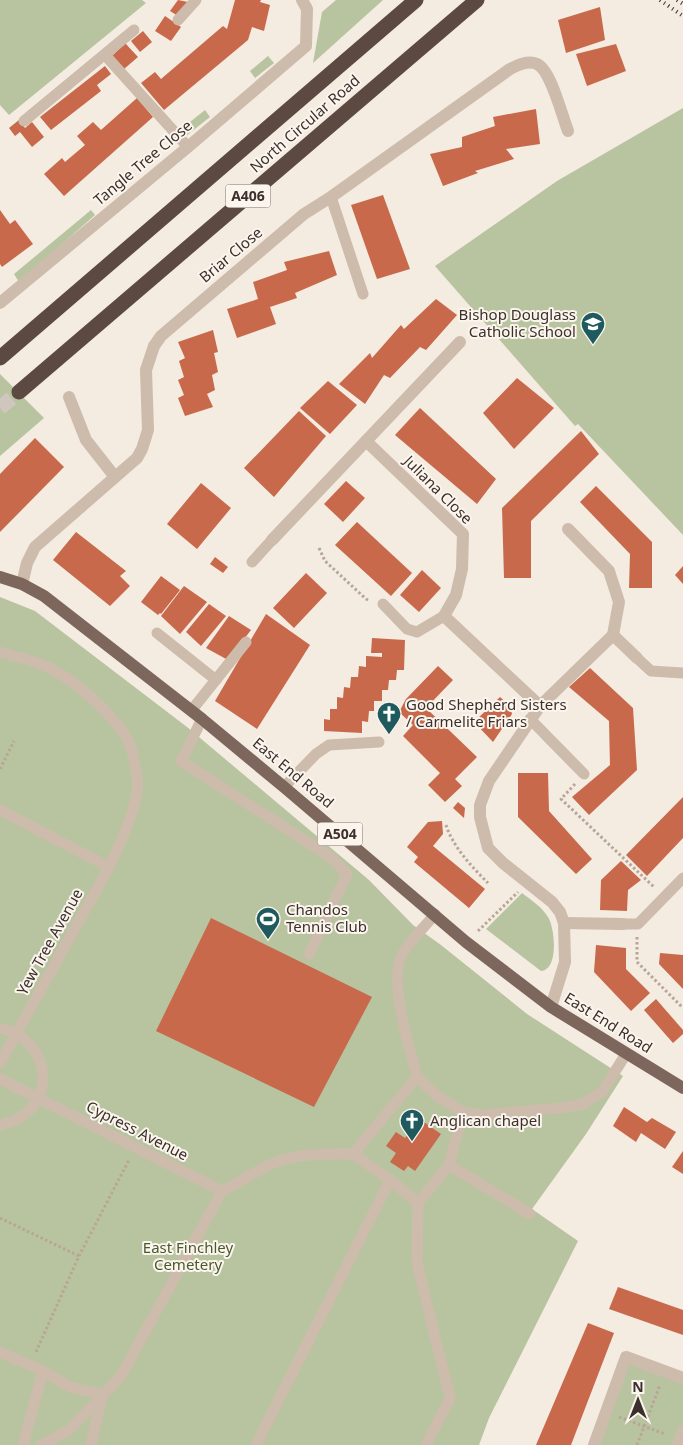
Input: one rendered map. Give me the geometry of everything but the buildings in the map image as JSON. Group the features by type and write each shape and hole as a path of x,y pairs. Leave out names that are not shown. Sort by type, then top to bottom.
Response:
{"highway":[{"name":"North Circular Road","path":"0,358 416,0"},
{"name":"North Circular Road","path":"19,392 477,0"}],"main road":[{"name":"East End Road","path":"0,578 22,584 44,596 202,719 284,786 466,942 551,1007 683,1088"}],"street":[{"name":"Tangle Tree Close","path":"0,303 306,46 307,9 302,0"},
{"name":"Briar Close","path":"22,584 27,563 35,547 137,458 148,430 146,370 154,346 161,336 304,214 331,197 510,69 522,64 530,62 538,64 548,75 568,131"},
{"path":"272,540 460,342"},
{"path":"69,397 86,440 115,477"},
{"name":"Juliana Close","path":"366,441 463,534 462,569 456,595 444,616"},
{"path":"551,1007 565,962 564,923 560,912 552,902 503,863 488,848 480,818 480,804 489,780 540,706 612,635 619,602 609,571 568,529"},
{"path":"444,616 540,706"},
{"path":"612,635 637,658"},
{"path":"564,923 623,924"},
{"path":"594,1445 626,1357 683,1378"}],"lane":[{"path":"178,20 196,0"},
{"path":"24,121 134,30"},
{"path":"105,55 188,147"},
{"path":"331,197 363,294"},
{"path":"252,562 272,540"},
{"path":"382,604 407,629 417,632 444,616"},
{"path":"158,633 216,680"},
{"path":"191,711 246,642"},
{"name":"Yew Tree Avenue","path":"0,652 41,664 73,682 108,715 127,738 137,772 137,792 125,833 110,867 0,1064"},
{"path":"637,658 650,671 683,672"},
{"path":"202,719 181,761 332,858 347,874 309,954"},
{"path":"530,719 584,774"},
{"path":"284,786 316,754 329,746 379,742"},
{"path":"0,810 110,867"},
{"path":"623,924 638,924 683,878"},
{"path":"435,914 402,954 398,976 398,992 402,1018 417,1077 438,1096 463,1112 484,1115 581,1105 602,1092 626,1054"},
{"path":"0,1028 16,1033 28,1042 37,1054 42,1068 43,1083 39,1097 30,1111 17,1120 0,1126"},
{"path":"353,1154 417,1077"},
{"name":"Cypress Avenue","path":"0,1079 222,1190"},
{"path":"426,1445 450,1398 417,1263 418,1204 449,1165 463,1112"},
{"path":"41,1445 68,1431 121,1376 222,1190 241,1182 271,1164 310,1154 353,1154 390,1180 418,1204"},
{"path":"449,1165 530,1214"},
{"path":"256,1445 390,1180"},
{"path":"0,1352 43,1371 70,1387 103,1395"},
{"path":"23,1445 43,1371"},
{"path":"91,1445 103,1395"}],"path":[{"path":"319,548 325,561 366,599 382,604"},
{"path":"0,769 14,741"},
{"path":"584,774 561,800 664,896"},
{"path":"446,825 449,836 475,870 488,883"},
{"path":"466,942 528,883"},
{"path":"638,924 637,962 683,1008"},
{"path":"29,1366 79,1256 136,1148"},
{"path":"0,1218 79,1256"},
{"path":"637,1445 665,1372"},
{"path":"616,1416 680,1438"}],"green space":[{"path":"0,0 142,0 146,3 9,115 0,105"},
{"path":"336,0 383,0 313,63 322,12"},
{"path":"268,56 274,63 255,78 250,71"},
{"name":"Bishop Douglass Catholic School","path":"683,108 683,535 578,424 575,426 435,266 557,181"},
{"path":"205,110 210,117 186,136 180,130"},
{"path":"91,210 95,215 19,282 14,274"},
{"path":"0,374 44,418 0,456"},
{"name":"East Finchley Cemetery","path":"0,597 35,611 187,727 369,880 413,925 527,1014 623,1076 586,1134 532,1209 578,1241 489,1418 479,1445 0,1445"},
{"path":"522,893 546,913 552,930 554,948 551,964 547,969 541,971 486,929"},
{"path":"626,1357 683,1378 683,1432 679,1445 594,1445"}],"tunnel":[{"path":"0,408 19,392"}],"railway":[{"path":"660,0 683,16"},
{"path":"677,0 683,4"}],"place":[{"name":"Bishop Douglass Catholic School","path":"593,345"},
{"name":"Good Shepherd Sisters / Carmelite Friars","path":"389,735"},
{"name":"Chandos Tennis Club","path":"268,940"},
{"name":"Anglican chapel","path":"412,1142"}]}
